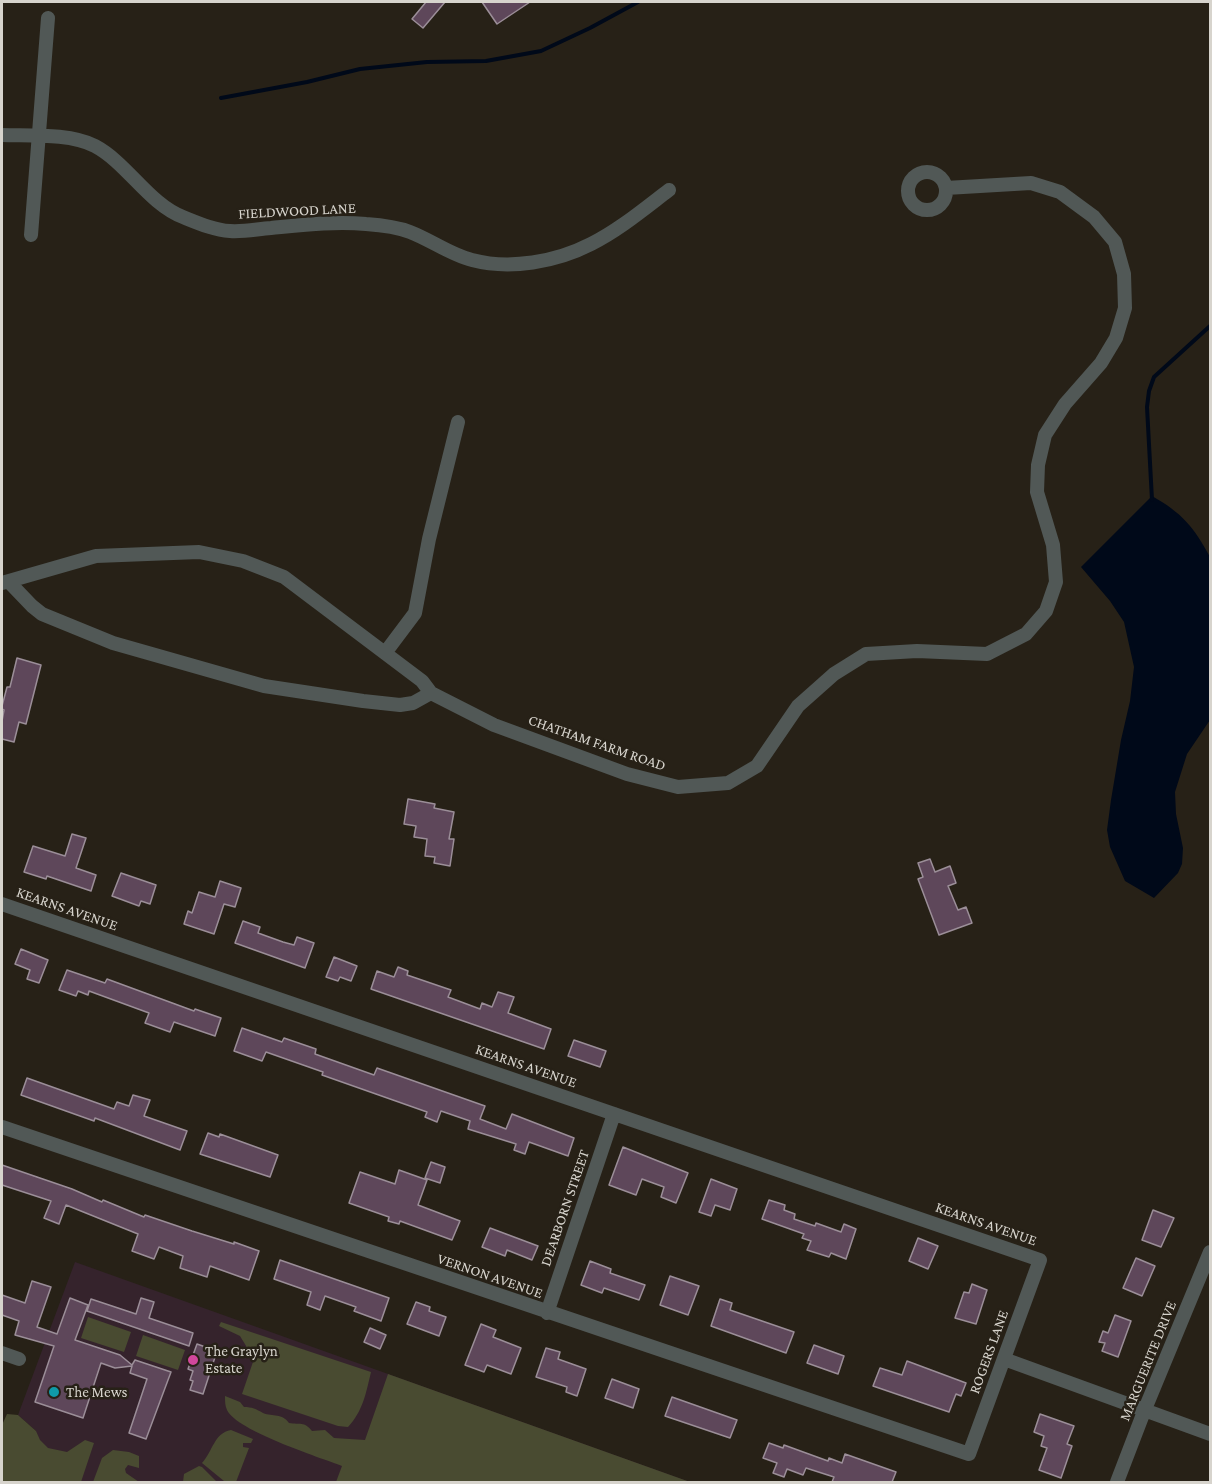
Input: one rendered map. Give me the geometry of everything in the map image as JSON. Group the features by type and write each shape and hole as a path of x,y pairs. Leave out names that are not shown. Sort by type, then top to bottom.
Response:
{"street":[{"path":"31,236 48,18"},
{"name":"FIELDWOOD LANE","path":"2,135 74,139 97,147 178,216 203,225 228,231 247,231 342,223 367,224 409,232 471,260 496,263 520,264 569,254 608,234 669,190"},
{"name":"CHATHAM FARM ROAD","path":"5,583 96,556 199,552 243,561 284,577 422,681 431,693 494,725 627,774 678,788 728,783 757,766 798,706 834,674 867,654 917,651 987,654 1026,634 1046,611 1056,582 1053,545 1037,492 1038,465 1045,435 1065,404 1101,363 1116,338 1125,308 1125,274 1115,242 1094,217 1060,192 1031,183 946,188"},
{"path":"385,653 415,613 429,539 458,422"},
{"path":"5,583 42,614 113,643 253,683 400,705 413,703 431,693"},
{"name":"KEARNS AVENUE","path":"2,904 1040,1260"},
{"name":"DEARBORN STREET","path":"547,1313 614,1114"},
{"name":"VERNON AVENUE","path":"2,1127 969,1454"},
{"name":"MARGUERITE DRIVE","path":"1117,1482 1144,1410 1210,1252"},
{"name":"ROGERS LANE","path":"969,1454 1040,1260"},
{"path":"2,1353 20,1359"},
{"path":"1004,1359 1210,1434"}],"shaded area":[{"name":"The Graylyn Estate","path":"75,1262 690,1482 10,1482 36,1431 18,1415"}],"green space":[{"path":"88,1317 131,1332 124,1352 81,1338"},
{"path":"221,1322 371,1372 363,1401 353,1421 348,1427 338,1426 242,1394 254,1359 240,1336 219,1326"},
{"path":"143,1335 185,1350 178,1370 136,1356"},
{"path":"388,1374 690,1482 336,1482 342,1466 262,1435 234,1418 225,1405 225,1396 240,1402 244,1407 280,1416 289,1423 304,1425 312,1431 325,1430 334,1438 365,1440"},
{"path":"7,1414 18,1415 36,1431 40,1440 48,1448 67,1452 85,1440 94,1443 81,1482 2,1482 2,1425"},
{"path":"231,1430 253,1439 251,1443 243,1443 243,1447 249,1448 236,1482 224,1481 202,1463 217,1439"},
{"path":"113,1450 139,1456 139,1468 128,1465 125,1469 126,1473 139,1482 93,1482 102,1458"},
{"path":"199,1466 217,1482 183,1482 184,1474"}],"water":[{"path":"1152,496 1171,508 1186,522 1210,557 1210,720 1187,754 1175,792 1176,814 1183,848 1182,864 1178,873 1154,898 1125,881 1110,847 1107,830 1111,800 1130,701 1134,667 1124,622 1110,601 1081,567"}],"building":[{"path":"426,2 445,2 423,28 412,19"},
{"path":"482,2 530,2 497,24"},
{"path":"17,658 41,665 26,724 19,722 14,742 2,739 4,710 2,706 7,687 10,687"},
{"path":"408,799 435,804 434,808 454,812 449,839 454,839 450,866 434,863 435,857 425,856 427,839 414,837 416,826 404,824"},
{"path":"72,834 86,838 76,868 96,875 91,891 47,876 46,879 24,872 33,846 65,856"},
{"path":"930,859 935,872 950,866 956,883 948,886 958,910 966,907 972,923 939,935 918,879 923,877 918,863"},
{"path":"121,873 156,885 150,904 141,901 139,906 112,896"},
{"path":"220,881 241,888 235,907 224,904 214,934 184,924 188,911 192,913 199,892 215,897"},
{"path":"243,921 260,927 258,933 283,942 294,945 297,937 314,943 305,968 235,943"},
{"path":"21,949 48,960 39,983 27,979 30,970 15,964"},
{"path":"334,957 357,966 351,981 340,977 338,981 326,977"},
{"path":"398,967 408,971 407,975 451,990 448,997 480,1009 482,1003 492,1007 498,992 514,997 508,1013 551,1029 544,1049 371,989 377,971 394,977"},
{"path":"67,970 105,983 107,979 194,1011 195,1009 221,1018 215,1036 174,1022 170,1032 145,1023 149,1013 89,991 88,995 78,991 76,996 59,990"},
{"path":"242,1028 282,1042 284,1038 316,1049 315,1054 374,1075 377,1068 485,1106 480,1119 506,1129 512,1114 574,1138 568,1156 529,1142 525,1154 514,1150 516,1144 468,1129 470,1121 441,1111 437,1122 425,1117 427,1112 322,1075 323,1072 266,1052 262,1061 234,1051"},
{"path":"574,1040 606,1051 600,1067 568,1056"},
{"path":"27,1078 114,1109 117,1102 129,1106 133,1095 150,1100 144,1116 187,1131 180,1150 95,1118 94,1121 21,1095"},
{"path":"208,1133 219,1137 220,1134 278,1155 270,1177 200,1154"},
{"path":"623,1147 688,1173 676,1203 661,1197 664,1187 642,1179 636,1195 609,1185"},
{"path":"431,1162 445,1167 440,1183 425,1178"},
{"path":"2,1165 102,1202 103,1200 144,1217 145,1215 259,1251 249,1280 210,1266 207,1277 180,1268 183,1256 159,1247 154,1259 132,1251 138,1234 66,1205 59,1224 44,1218 51,1201 2,1185"},
{"path":"399,1170 427,1180 418,1205 460,1221 452,1240 400,1221 399,1224 388,1221 389,1217 349,1203 360,1172 395,1184"},
{"path":"711,1179 737,1189 730,1210 715,1205 711,1216 699,1212"},
{"path":"769,1200 785,1205 784,1210 795,1214 794,1219 815,1226 816,1223 841,1232 844,1224 856,1229 846,1259 831,1253 829,1257 807,1250 811,1241 802,1238 804,1234 762,1219"},
{"path":"1153,1210 1174,1218 1161,1247 1142,1240"},
{"path":"490,1228 538,1246 532,1260 507,1250 505,1256 482,1247"},
{"path":"918,1238 938,1246 928,1269 909,1261"},
{"path":"1136,1258 1155,1266 1142,1296 1123,1288"},
{"path":"280,1260 389,1298 381,1321 354,1311 356,1307 325,1296 320,1310 307,1305 311,1292 274,1279"},
{"path":"590,1261 611,1269 610,1273 645,1285 639,1300 604,1288 602,1293 581,1285"},
{"path":"670,1276 699,1286 688,1315 660,1305"},
{"name":"The Mews","path":"32,1281 51,1287 37,1327 57,1334 70,1298 88,1305 75,1340 120,1355 132,1365 135,1360 171,1372 146,1439 129,1433 147,1379 130,1373 132,1366 115,1368 101,1363 83,1418 35,1402 54,1346 15,1335 19,1321 2,1315 2,1295 25,1303"},
{"path":"972,1284 987,1290 976,1324 955,1318 964,1292 969,1293"},
{"path":"141,1298 154,1302 149,1318 193,1333 189,1346 87,1311 91,1299 136,1314"},
{"path":"720,1299 732,1303 730,1310 794,1332 786,1353 711,1326"},
{"path":"416,1302 430,1307 429,1311 446,1317 439,1336 407,1324"},
{"path":"1115,1315 1131,1321 1118,1357 1102,1351 1105,1343 1099,1342 1103,1331 1108,1333"},
{"path":"481,1324 496,1330 493,1337 521,1348 511,1374 487,1365 484,1372 465,1365"},
{"path":"370,1328 386,1335 380,1349 364,1342"},
{"path":"197,1344 217,1351 203,1394 190,1390 193,1371 188,1369"},
{"path":"814,1345 844,1356 838,1374 807,1363"},
{"path":"546,1348 560,1352 558,1359 586,1369 577,1396 566,1392 567,1387 536,1377"},
{"path":"907,1361 966,1383 961,1396 956,1394 949,1412 873,1386 880,1368 902,1375"},
{"path":"612,1379 639,1389 633,1408 605,1398"},
{"path":"672,1397 737,1420 730,1438 665,1416"},
{"path":"1040,1414 1074,1426 1067,1444 1072,1446 1061,1478 1039,1470 1047,1448 1041,1446 1044,1436 1034,1432"},
{"path":"769,1443 783,1448 784,1445 828,1461 829,1458 842,1463 845,1454 896,1472 892,1482 832,1482 834,1477 806,1468 803,1475 787,1469 784,1477 773,1473 777,1463 763,1458"}],"waterway":[{"path":"221,98 307,82 360,69 427,62 486,61 541,51 638,2"},
{"path":"1152,500 1147,407 1149,391 1154,377 1210,326"}],"place":[{"name":"The Graylyn Estate","path":"193,1360"},
{"name":"The Mews","path":"54,1392"}]}
